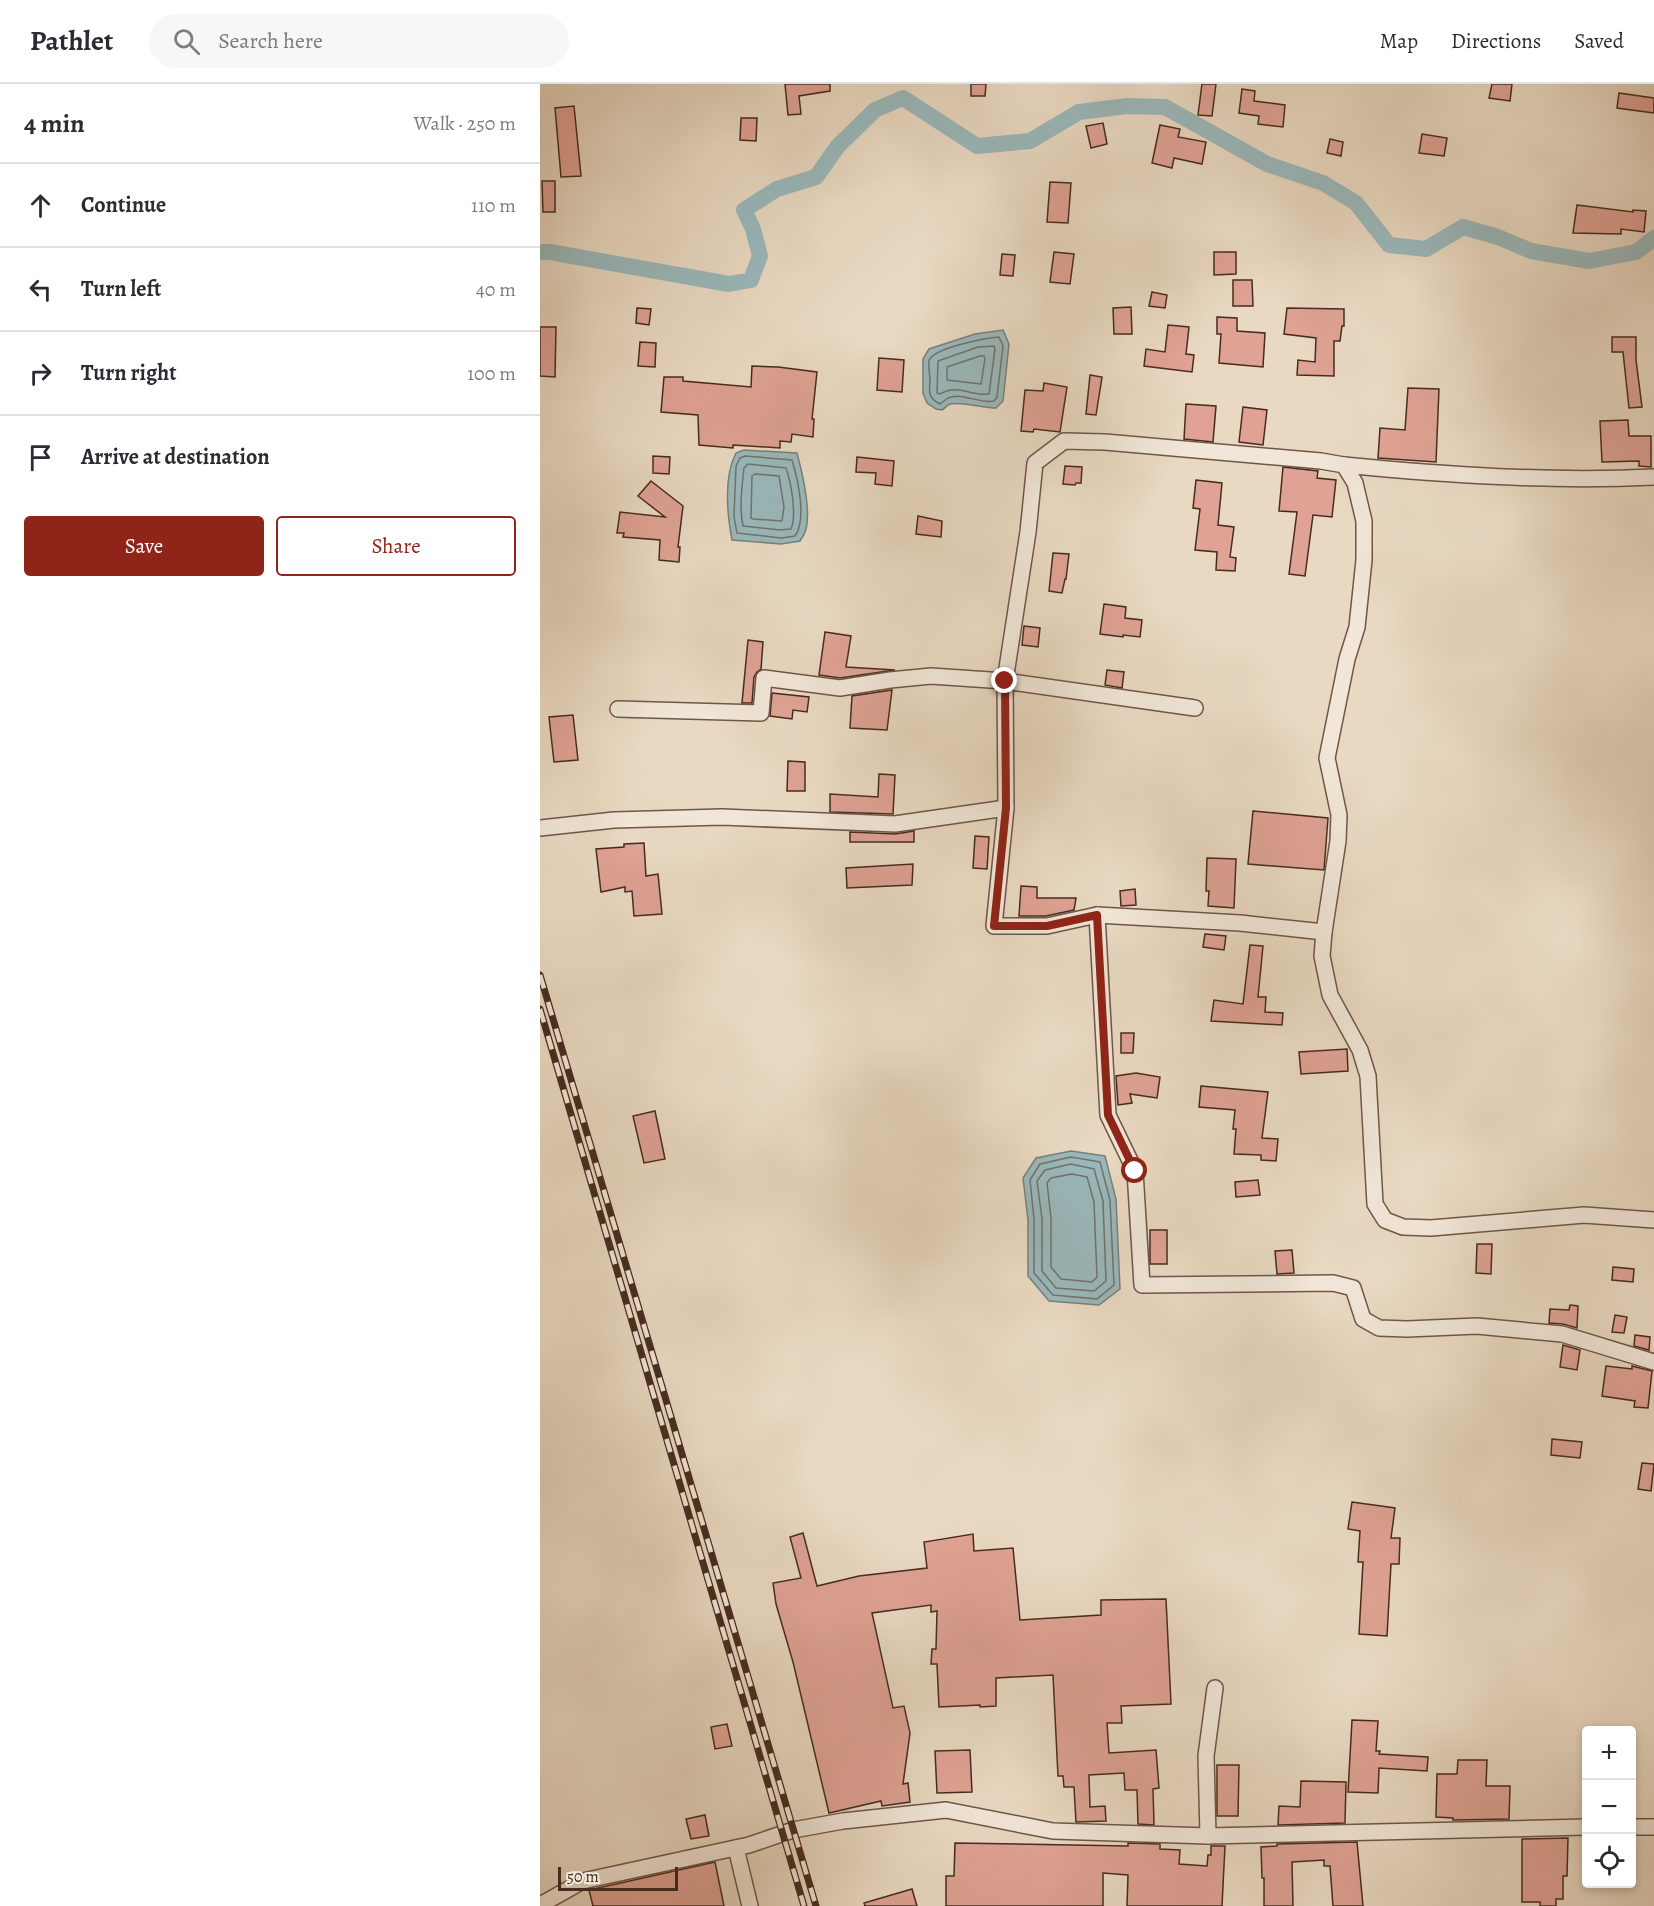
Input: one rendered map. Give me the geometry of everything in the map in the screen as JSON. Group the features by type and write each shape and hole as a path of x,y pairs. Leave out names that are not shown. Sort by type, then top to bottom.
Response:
{"street":[{"path":"1324,932 1240,923 1097,915 1047,926 994,926 1006,808 1005,681 1028,532 1035,463 1064,441 1128,444 1321,460 1344,465 1480,475 1595,480 1654,477"},
{"path":"1344,465 1355,483 1364,521 1364,560 1357,627 1347,659 1327,758 1339,815 1322,956 1330,994 1360,1050 1368,1076 1375,1204 1385,1220 1403,1227 1431,1228 1584,1215 1654,1220"},
{"path":"618,709 761,713 764,678 840,688 931,676 1005,681 1195,708"},
{"path":"540,828 614,820 722,817 895,824 1006,808"},
{"path":"1097,915 1108,1115 1135,1171 1142,1285 1333,1284 1353,1288 1363,1319 1379,1328 1477,1326 1562,1334 1654,1362"},
{"path":"1208,1836 1206,1756 1215,1688"},
{"path":"540,1905 583,1881 749,1845 783,1833 843,1821 946,1810 1053,1831 1208,1836 1582,1827"},
{"path":"1636,1827 1654,1827"},
{"path":"736,1848 750,1906"}],"water":[{"path":"1003,330 1009,344 1003,401 996,408 954,403 942,410 927,403 923,393 923,359 929,349 975,334"},
{"path":"744,450 797,453 807,512 806,529 800,541 781,544 732,540 728,507 729,473 736,453"},
{"path":"1071,1151 1105,1156 1116,1199 1120,1289 1099,1305 1049,1301 1028,1276 1028,1220 1023,1178 1036,1158"}],"building":[{"path":"785,84 830,84 830,91 799,96 801,114 788,115"},
{"path":"971,84 986,84 985,96 971,96"},
{"path":"1202,84 1216,84 1212,116 1198,115"},
{"path":"1492,84 1512,84 1510,101 1489,98"},
{"path":"1242,89 1255,91 1254,101 1285,105 1283,127 1258,124 1259,116 1239,113"},
{"path":"1619,93 1654,98 1654,113 1617,108"},
{"path":"574,106 581,176 561,177 555,108"},
{"path":"741,118 757,118 756,141 740,140"},
{"path":"1103,123 1107,144 1091,148 1086,126"},
{"path":"1160,125 1180,129 1178,137 1206,142 1202,164 1174,158 1172,168 1152,163"},
{"path":"1422,134 1447,138 1444,156 1419,153"},
{"path":"1330,139 1343,142 1341,156 1327,153"},
{"path":"542,181 555,181 555,212 543,212"},
{"path":"1050,182 1071,183 1068,223 1047,222"},
{"path":"1577,205 1633,212 1633,210 1646,211 1644,232 1621,229 1621,234 1573,233"},
{"path":"1054,252 1074,254 1070,284 1050,282"},
{"path":"1214,252 1236,252 1236,274 1214,275"},
{"path":"1002,254 1015,255 1013,276 1000,275"},
{"path":"1233,280 1252,280 1253,306 1233,306"},
{"path":"1152,292 1167,295 1165,308 1149,306"},
{"path":"1131,307 1132,334 1114,334 1113,308"},
{"path":"637,308 651,309 649,325 636,323"},
{"path":"1287,308 1344,309 1344,326 1342,326 1340,341 1334,341 1334,376 1297,375 1298,360 1315,362 1316,338 1284,334"},
{"path":"1217,317 1237,318 1237,331 1265,333 1263,367 1219,363 1221,334 1217,334"},
{"path":"1168,325 1189,327 1186,354 1194,355 1192,372 1144,366 1146,349 1165,352"},
{"path":"540,327 556,327 555,377 540,376"},
{"path":"1612,337 1636,337 1636,360 1642,407 1629,408 1623,352 1612,352"},
{"path":"640,342 656,343 655,367 638,366"},
{"path":"879,358 904,360 902,392 877,390"},
{"path":"752,366 817,372 812,419 814,419 813,437 792,434 791,442 780,441 780,448 699,445 698,415 661,412 664,377 683,377 683,381 751,387"},
{"path":"1090,375 1102,377 1096,415 1086,414"},
{"path":"1044,383 1067,387 1060,432 1034,429 1033,432 1021,431 1025,390 1043,391"},
{"path":"1408,388 1439,389 1436,462 1378,458 1380,428 1405,430"},
{"path":"1186,404 1216,406 1213,442 1184,439"},
{"path":"1243,407 1267,410 1263,445 1239,442"},
{"path":"1628,420 1629,436 1651,436 1651,467 1639,466 1639,461 1602,462 1600,421"},
{"path":"653,456 670,457 669,474 653,473"},
{"path":"857,457 894,461 892,486 875,484 876,473 856,472"},
{"path":"1065,466 1082,467 1081,483 1063,484"},
{"path":"1283,467 1318,471 1317,478 1336,480 1332,517 1313,515 1305,576 1289,574 1297,512 1279,511"},
{"path":"1196,480 1222,483 1218,525 1234,527 1230,557 1236,558 1235,571 1216,570 1217,552 1195,550 1200,509 1193,508"},
{"path":"651,481 683,506 678,547 680,547 679,562 659,560 660,540 623,537 624,533 617,533 620,512 665,517 638,496"},
{"path":"918,516 942,521 941,537 916,534"},
{"path":"1053,553 1069,554 1062,593 1049,591"},
{"path":"1104,604 1126,607 1125,618 1142,620 1140,637 1100,634"},
{"path":"1024,626 1040,628 1038,647 1022,645"},
{"path":"825,632 851,636 846,667 895,670 840,678 819,675"},
{"path":"748,640 763,642 761,669 754,677 752,703 742,703"},
{"path":"1107,670 1124,672 1122,688 1105,685"},
{"path":"892,690 887,730 850,728 852,696"},
{"path":"772,693 809,697 807,712 793,710 792,719 770,716"},
{"path":"573,715 578,760 554,762 549,717"},
{"path":"788,761 805,762 805,791 787,791"},
{"path":"879,774 895,775 893,814 830,812 830,794 878,797"},
{"path":"1253,811 1328,818 1324,870 1248,864"},
{"path":"914,831 914,842 850,842 850,832 895,834"},
{"path":"975,836 989,837 987,869 973,868"},
{"path":"644,843 646,876 658,874 662,914 634,916 632,891 625,892 625,887 601,892 596,849"},
{"path":"1207,858 1236,859 1234,908 1208,906"},
{"path":"913,864 912,885 847,888 846,868"},
{"path":"1021,886 1037,887 1037,898 1076,898 1074,910 1046,916 1019,916"},
{"path":"1135,889 1136,905 1121,906 1120,891"},
{"path":"1205,934 1226,936 1224,950 1203,947"},
{"path":"1250,945 1263,946 1258,997 1266,997 1265,1012 1283,1013 1282,1025 1211,1021 1214,1000 1243,1004"},
{"path":"1121,1033 1134,1033 1133,1053 1121,1053"},
{"path":"1347,1049 1348,1071 1301,1074 1299,1052"},
{"path":"1136,1073 1160,1077 1157,1098 1130,1094 1132,1103 1118,1105 1116,1076"},
{"path":"1201,1086 1268,1092 1262,1138 1278,1139 1276,1161 1261,1160 1261,1155 1234,1154 1235,1110 1199,1107"},
{"path":"655,1111 665,1159 644,1163 633,1116"},
{"path":"1258,1180 1260,1195 1236,1197 1235,1182"},
{"path":"1150,1230 1167,1230 1167,1264 1150,1264"},
{"path":"1477,1244 1492,1244 1491,1274 1476,1273"},
{"path":"1292,1250 1294,1273 1277,1274 1275,1251"},
{"path":"1613,1267 1634,1269 1633,1282 1612,1280"},
{"path":"1570,1305 1578,1306 1577,1328 1549,1323 1550,1309 1569,1310"},
{"path":"1615,1315 1627,1317 1624,1333 1612,1332"},
{"path":"1635,1335 1650,1337 1649,1350 1634,1346"},
{"path":"1563,1345 1580,1350 1577,1370 1560,1367"},
{"path":"1606,1366 1632,1369 1632,1366 1652,1371 1648,1408 1634,1407 1635,1401 1602,1396"},
{"path":"1552,1439 1582,1442 1580,1458 1551,1455"},
{"path":"1642,1463 1654,1464 1651,1491 1638,1489"},
{"path":"1352,1502 1395,1508 1391,1538 1400,1538 1399,1564 1391,1564 1387,1636 1359,1634 1363,1562 1358,1562 1360,1531 1348,1529"},
{"path":"803,1533 817,1586 859,1576 927,1568 924,1542 973,1534 974,1551 1013,1548 1020,1620 1101,1615 1101,1600 1166,1599 1171,1704 1121,1706 1122,1723 1107,1723 1109,1753 1156,1750 1159,1788 1153,1789 1154,1825 1138,1824 1137,1790 1125,1790 1124,1773 1089,1775 1090,1807 1105,1806 1106,1821 1076,1822 1074,1787 1064,1787 1063,1776 1058,1776 1053,1675 996,1678 996,1706 939,1707 937,1664 931,1664 932,1649 936,1649 937,1611 931,1612 931,1605 872,1613 893,1708 904,1706 910,1733 903,1784 908,1783 910,1802 882,1806 881,1801 829,1813 793,1662 776,1604 773,1583 801,1578 790,1537"},
{"path":"1352,1720 1378,1721 1376,1751 1380,1751 1379,1754 1428,1757 1427,1771 1379,1768 1378,1793 1348,1792"},
{"path":"727,1724 732,1746 715,1749 711,1727"},
{"path":"970,1750 972,1792 937,1793 935,1751"},
{"path":"1458,1760 1487,1760 1486,1786 1510,1786 1509,1819 1453,1820 1453,1818 1436,1817 1437,1774 1457,1774"},
{"path":"1217,1765 1239,1765 1238,1816 1217,1816"},
{"path":"1301,1781 1346,1782 1345,1823 1278,1825 1279,1806 1300,1807"},
{"path":"705,1815 709,1836 691,1839 686,1819"},
{"path":"1568,1838 1567,1876 1563,1876 1563,1899 1556,1899 1556,1906 1540,1906 1540,1902 1522,1902 1522,1839"},
{"path":"1357,1842 1363,1906 1333,1906 1330,1866 1324,1866 1324,1860 1292,1862 1293,1906 1264,1906 1261,1847 1277,1846 1277,1844"},
{"path":"955,1843 1128,1846 1128,1843 1160,1844 1160,1849 1180,1850 1179,1864 1207,1866 1211,1846 1225,1846 1222,1906 1127,1906 1128,1875 1103,1873 1103,1906 946,1906 946,1876 954,1876"},
{"path":"715,1862 724,1906 593,1906 589,1890"},
{"path":"912,1889 917,1906 865,1906 864,1903"}],"waterway":[{"path":"540,252 729,284 751,280 760,256 753,229 744,210 777,189 816,177 838,146 875,110 903,98 977,146 1030,141 1079,112 1127,106 1165,107 1267,164 1323,183 1356,203 1389,245 1426,249 1463,227 1498,237 1531,251 1589,261 1636,252 1654,238"}],"railway":[{"path":"540,975 816,1906"},
{"path":"540,1009 804,1906"}],"route":[{"path":"1005,681 1006,808 994,926 1047,926 1097,915 1108,1115 1135,1171"}]}
